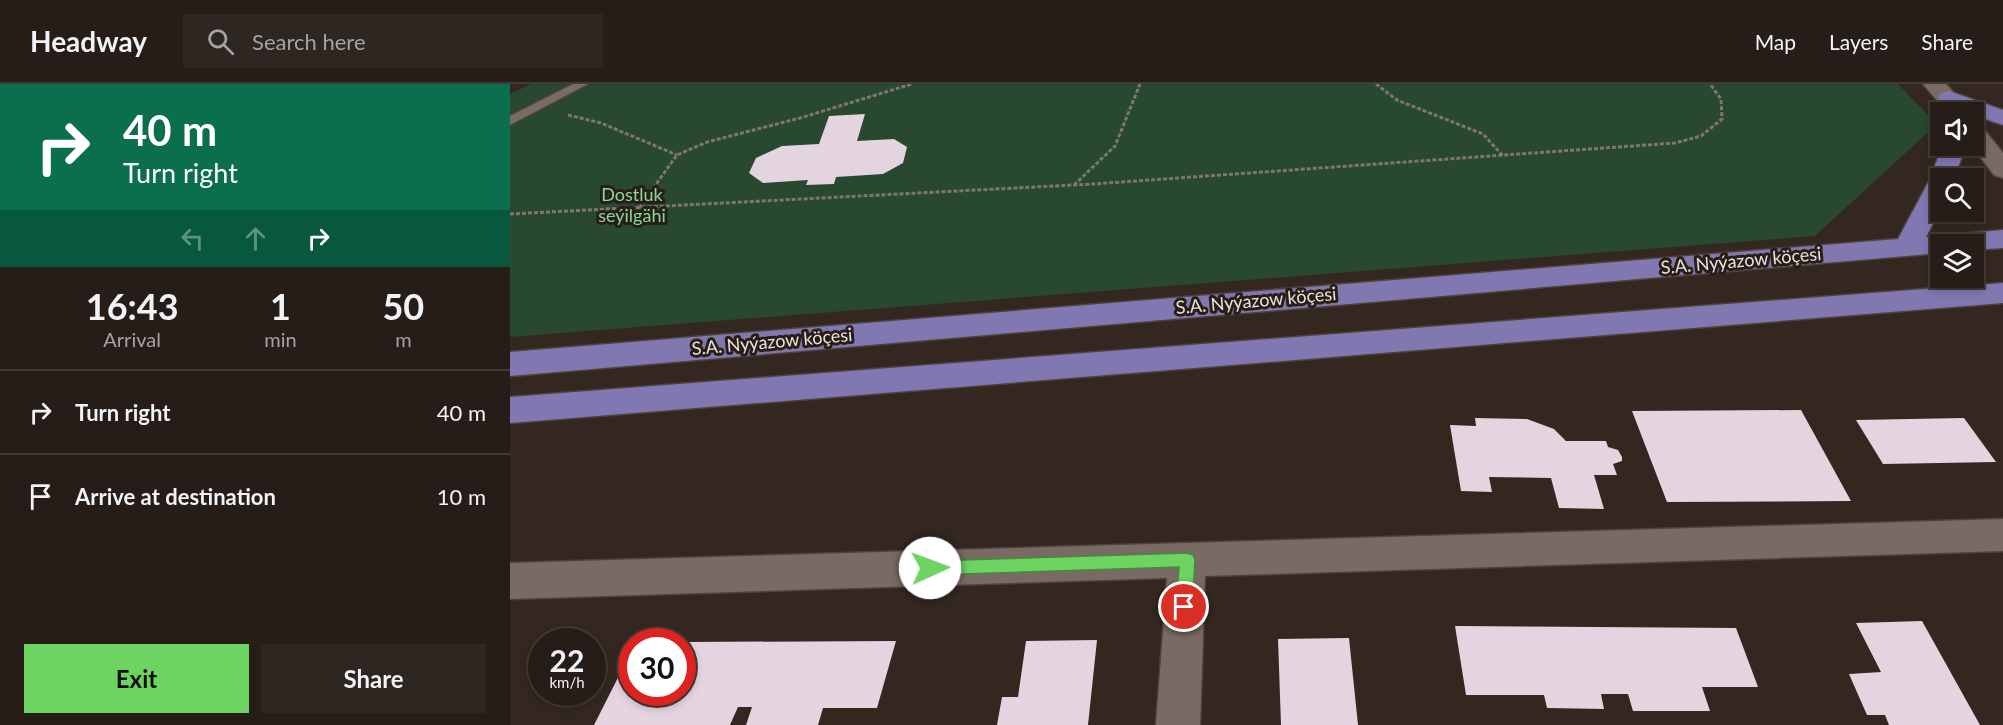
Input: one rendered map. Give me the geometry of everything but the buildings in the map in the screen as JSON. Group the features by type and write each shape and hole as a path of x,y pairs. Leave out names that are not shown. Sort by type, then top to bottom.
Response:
{"main road":[{"path":"1984,112 2003,118"},
{"path":"1908,247 1930,204"},
{"name":"S.A. Nyýazow köçesi","path":"510,364 2003,239"},
{"path":"510,410 2003,293"},
{"path":"1967,295 2003,306"}],"street":[{"path":"1984,117 2003,125"},
{"path":"1984,145 2003,170"},
{"path":"510,581 2003,535"},
{"path":"1178,725 1187,560"}],"lane":[{"path":"510,121 582,84"}],"path":[{"path":"638,209 677,155 707,142 800,118 912,84"},
{"path":"1073,186 1115,146 1140,84"},
{"path":"1376,84 1397,100 1483,134 1504,156"},
{"path":"510,214 1073,186 1675,143 1700,139 1714,129 1722,119 1721,99 1710,84"},
{"path":"536,107 601,123 677,155"}],"green space":[{"name":"Dostluk seýilgähi","path":"531,84 1898,84 1930,117 1930,130 1815,236 510,337 510,94"}],"route":[{"path":"930,568 1187,560 1184,607"}]}
